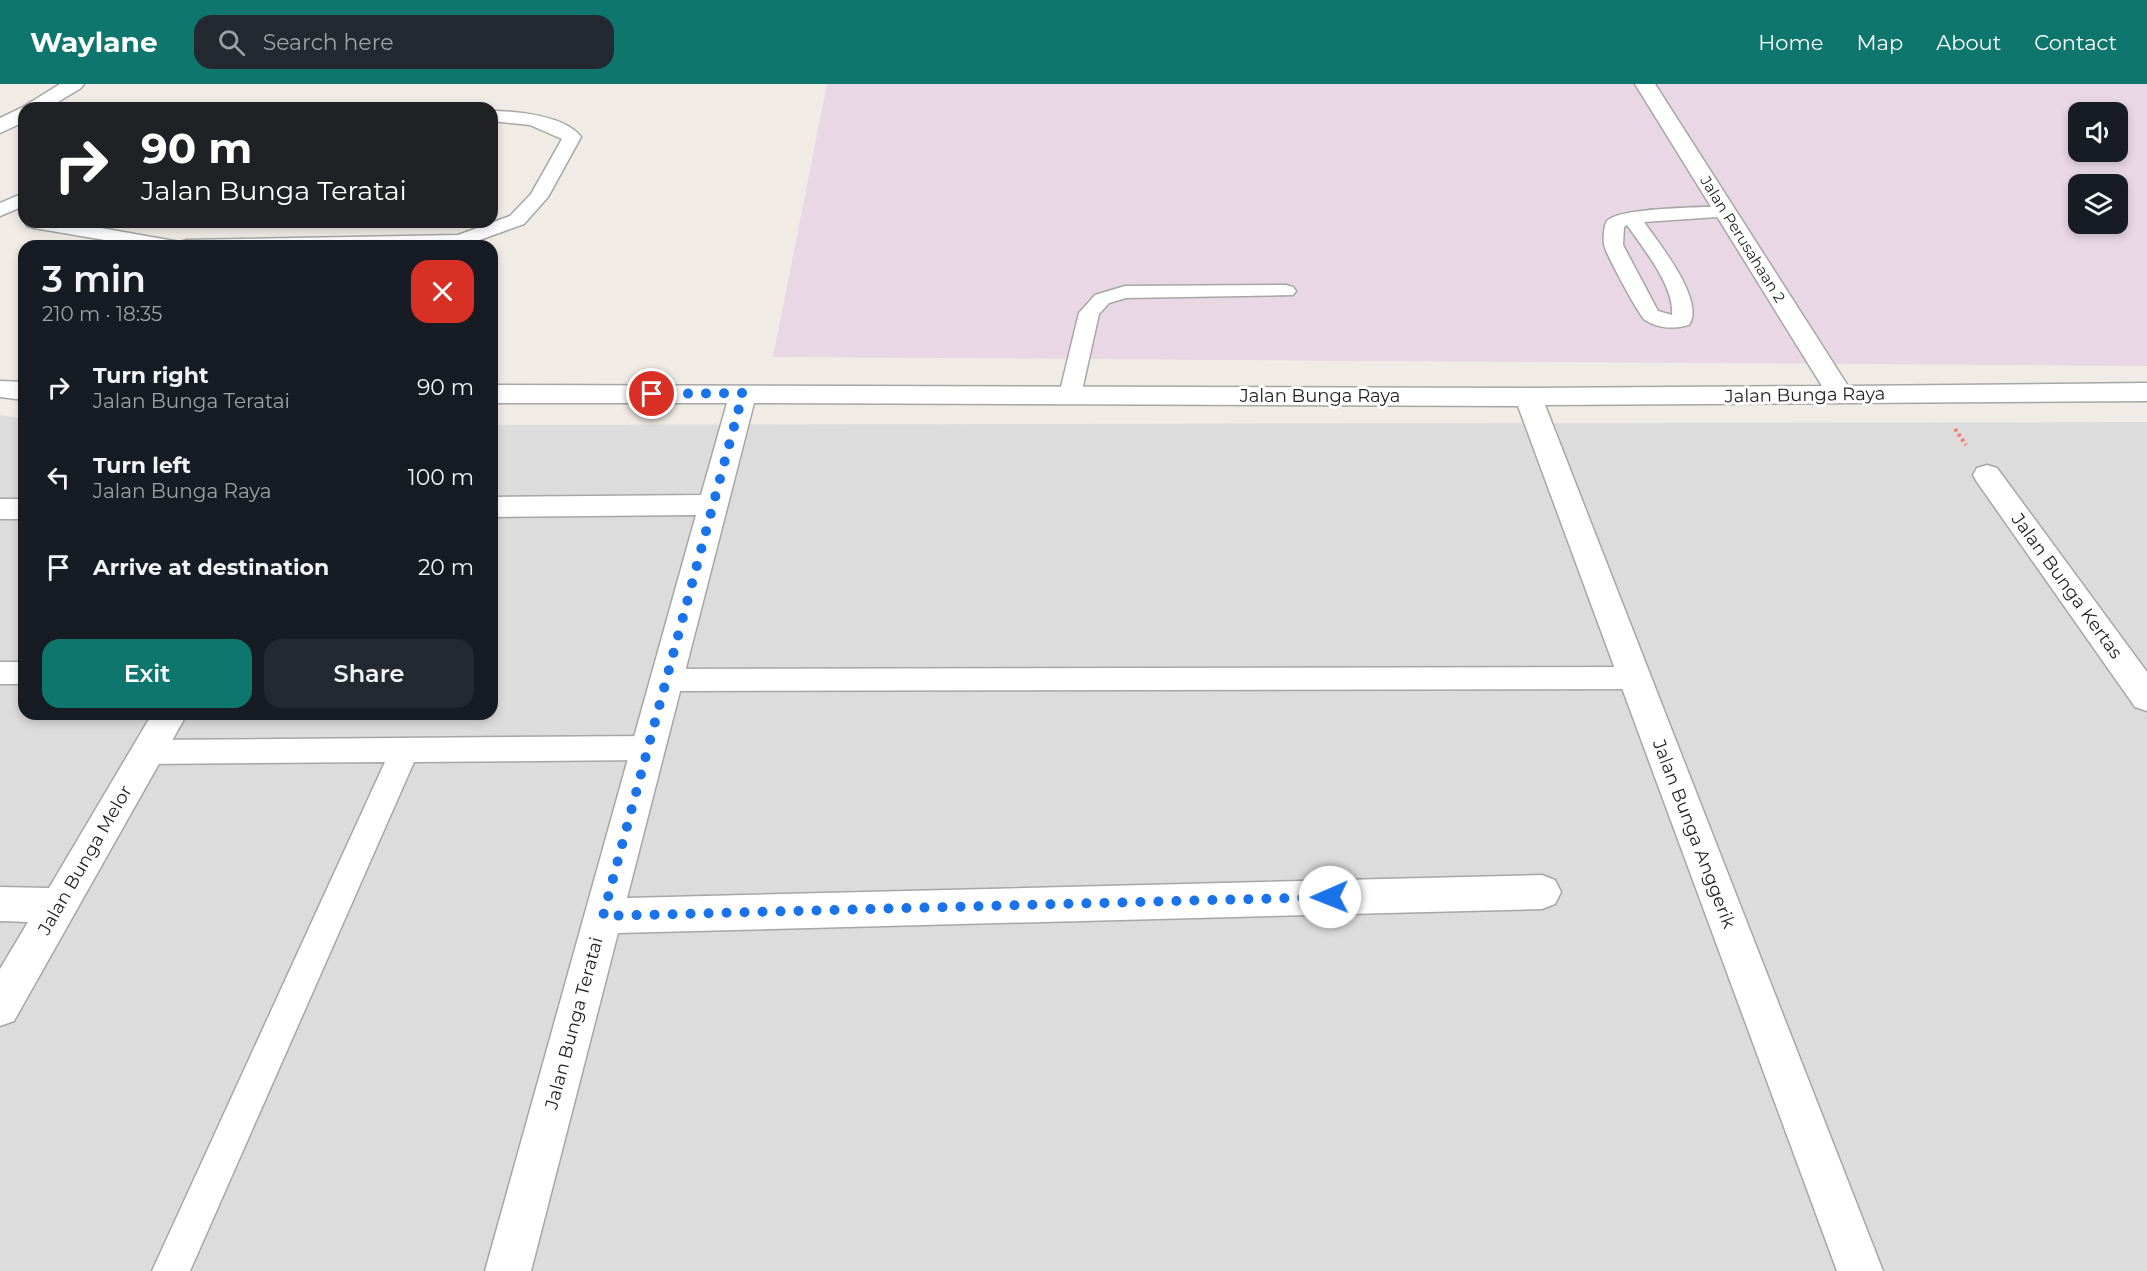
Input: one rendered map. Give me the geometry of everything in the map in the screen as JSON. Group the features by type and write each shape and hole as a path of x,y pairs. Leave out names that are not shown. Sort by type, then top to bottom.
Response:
{"street":[{"path":"43,102 74,84"},
{"name":"Jalan Perusahaan 2","path":"1645,84 1840,394"},
{"path":"0,127 18,116"},
{"path":"0,389 18,390"},
{"name":"Jalan Bunga Raya","path":"498,394 1528,397 2147,392"},
{"name":"Jalan Bunga Teratai","path":"508,1271 743,393"},
{"name":"Jalan Bunga Anggerik","path":"1528,397 1860,1271"},
{"name":"Jalan Bunga Kertas","path":"1988,475 2147,698"},
{"path":"498,507 713,505"},
{"path":"0,509 18,509"},
{"name":"Jalan Bunga Melor","path":"0,1007 167,720"},
{"path":"603,916 1542,892"},
{"path":"0,904 59,905"}],"lane":[{"path":"498,116 511,116 550,124 572,137 539,197 517,220 498,227"},
{"path":"0,211 18,202"},
{"path":"0,211 18,217"},
{"path":"1631,217 1671,276 1685,314 1682,321 1664,322 1650,315 1613,245 1615,224 1631,217 1725,212"},
{"path":"69,228 138,240"},
{"path":"463,240 495,228"},
{"path":"1070,395 1089,313 1101,298 1125,292 1286,291"},
{"path":"0,673 18,673"},
{"path":"666,680 1635,678"},
{"path":"148,752 648,748"},
{"path":"171,1271 405,750"}],"path":[{"path":"1929,393 1988,475"}],"shaded area":[{"path":"827,84 2147,84 2147,366 773,357"},
{"path":"0,415 18,418 18,720 498,720 498,425 2147,422 2147,1271 0,1271"}],"route":[{"path":"652,394 743,393 603,916 1330,897"}]}
